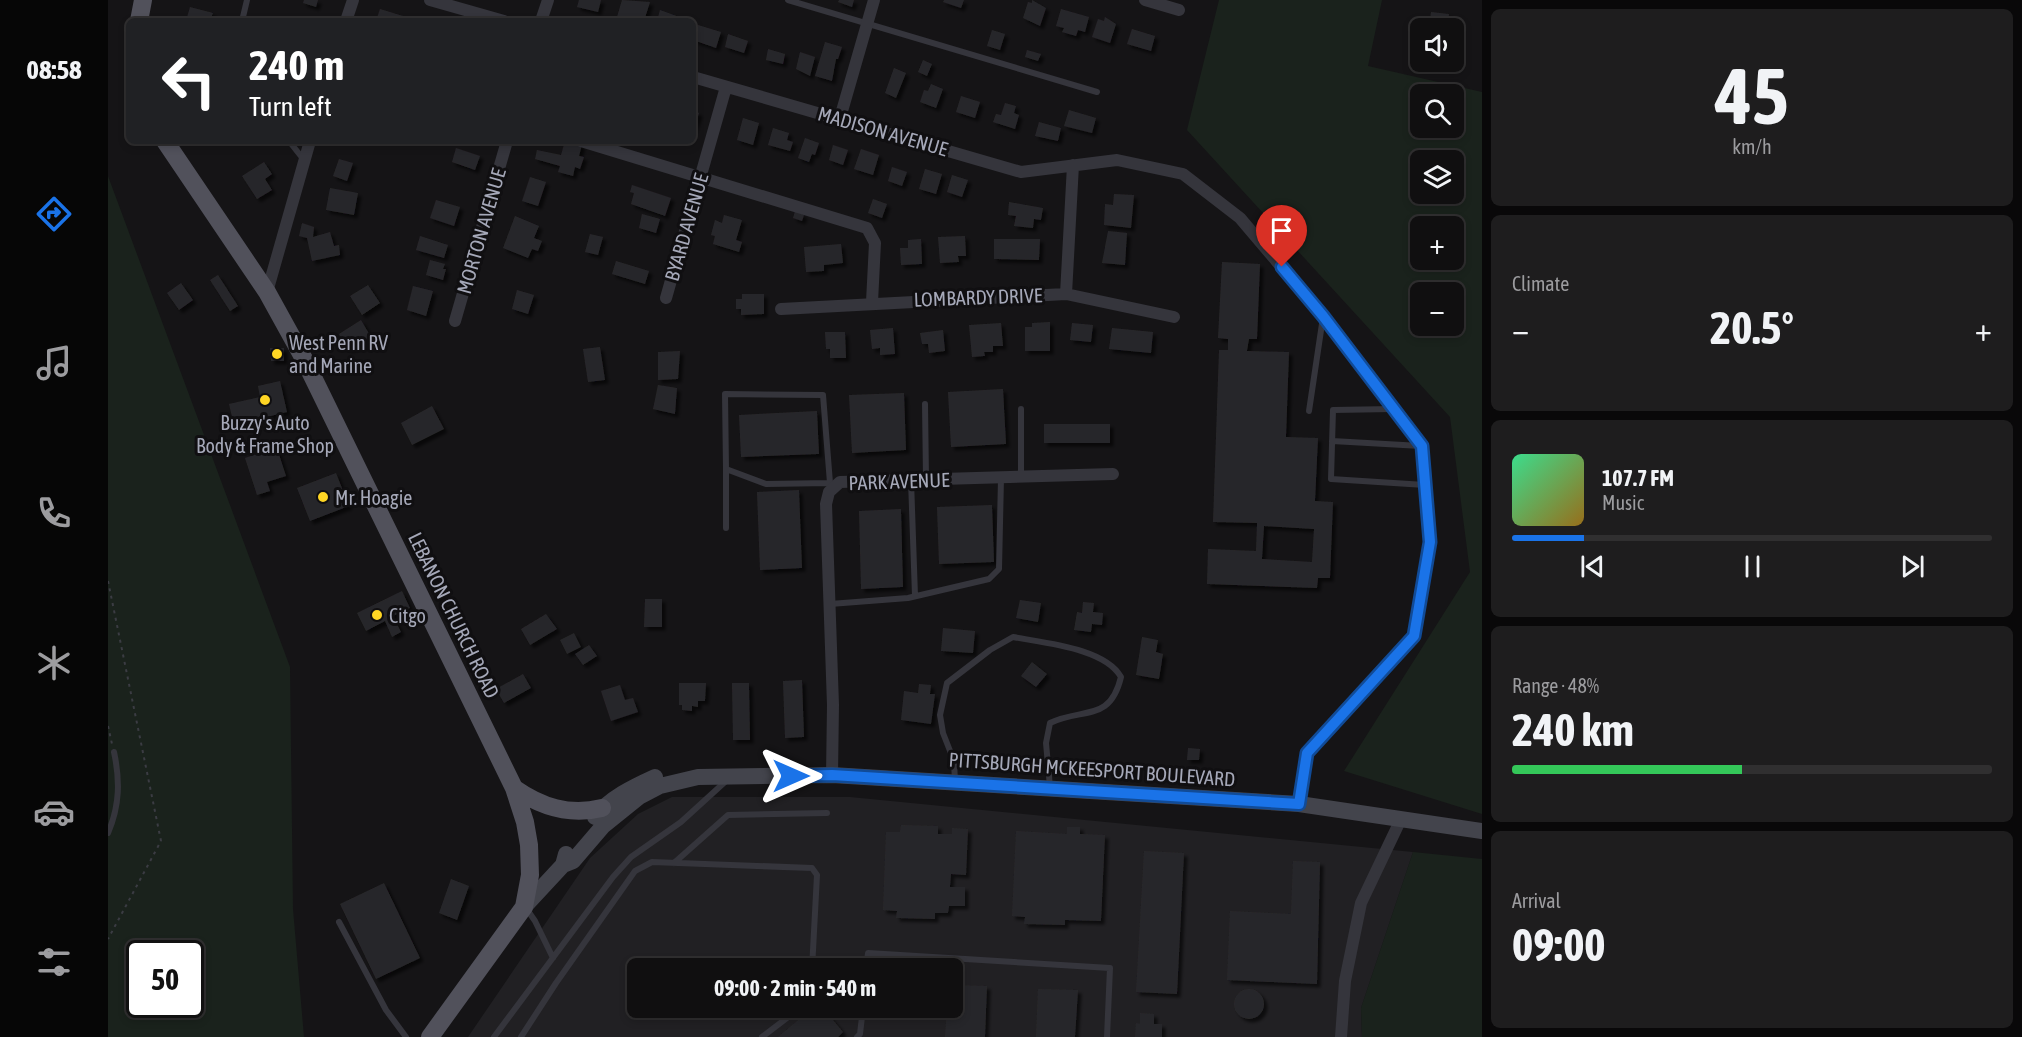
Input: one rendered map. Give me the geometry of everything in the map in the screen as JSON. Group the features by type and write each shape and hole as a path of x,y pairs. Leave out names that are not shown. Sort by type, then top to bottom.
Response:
{"main road":[{"path":"140,18 143,0"},
{"name":"LEBANON CHURCH ROAD","path":"167,144 267,292 304,359 514,788 529,845 531,875 524,907"},
{"name":"PITTSBURGH MCKEESPORT BOULEVARD","path":"563,865 567,852 602,808 631,787 657,776 681,772 698,777"},
{"name":"PITTSBURGH MCKEESPORT BOULEVARD","path":"430,1037 524,907 563,865 573,861 603,826 639,796 660,786 698,777 832,775 1299,804 1482,831"},
{"path":"514,788 533,801 557,810 586,812 602,808"}],"street":[{"path":"347,18 353,0"},
{"path":"430,0 493,18"},
{"path":"543,18 548,0"},
{"path":"840,118 874,0"},
{"path":"1146,0 1181,7"},
{"name":"MADISON AVENUE","path":"696,78 1021,172 1117,160 1183,174 1240,218 1323,316 1422,446"},
{"name":"BYARD AVENUE","path":"666,298 726,87"},
{"path":"267,292 309,144"},
{"name":"MORTON AVENUE","path":"455,321 506,144"},
{"path":"591,144 867,228 875,243 872,302"},
{"path":"1066,294 1073,165"},
{"name":"LOMBARDY DRIVE","path":"781,309 872,302 1066,294 1174,317"},
{"path":"1299,804 1307,753 1414,636 1430,542 1422,446"},
{"name":"PARK AVENUE","path":"832,775 826,504 830,488 840,482 1113,474"},
{"path":"1341,1037 1345,981 1361,903 1401,819"}],"lane":[{"path":"243,18 247,0"},
{"path":"788,0 1097,92"},
{"path":"291,144 304,160"},
{"path":"1310,411 1323,316"},
{"path":"726,469 766,484 830,488 823,395 724,394 726,528"},
{"path":"925,404 927,480"},
{"path":"1021,409 1021,477"},
{"path":"1393,409 1333,410 1330,480 1425,485"},
{"path":"1332,441 1422,446"},
{"path":"830,604 915,596 989,579 999,569 1001,478"},
{"path":"911,480 915,596"},
{"path":"955,783 954,761 940,715 947,683 990,650 1014,637 1095,656 1116,668 1120,677 1117,692 1108,705 1091,714 1050,723 1046,743 1050,788"},
{"path":"108,833 117,812 119,775 114,752"},
{"path":"494,1037 613,877 631,857 681,822 730,776"},
{"path":"674,863 728,815 827,813"},
{"path":"521,1037 555,983 635,871 652,862 812,868 817,875 813,958"},
{"path":"524,907 535,921 553,958"},
{"path":"339,922 386,1010 406,1037"},
{"path":"867,958 868,952 959,958"},
{"path":"963,958 1110,968 1107,1037"},
{"path":"762,1037 787,1018"},
{"path":"857,1037 860,1034 862,1018"}],"path":[{"path":"108,581 160,841 108,939"},
{"path":"108,726 114,752"}],"shaded area":[{"path":"1219,0 1382,0 1368,66 1447,84 1410,84 1410,138 1464,138 1464,88 1482,92 1482,814 1344,771 1470,572 1450,417 1187,130"},
{"path":"108,176 290,667 293,909 304,1037 108,1037"},
{"path":"672,797 850,797 1413,852 1361,1008 1362,1037 468,1037 590,858 638,814"},
{"path":"1413,852 1482,859 1482,1037 1362,1037 1361,1008"}],"building":[{"path":"304,0 318,0 316,7 303,3"},
{"path":"579,0 601,0 598,12 577,7"},
{"path":"622,0 650,2 645,18 617,17"},
{"path":"839,0 854,0 852,7 838,2"},
{"path":"944,0 964,0 961,8 943,2"},
{"path":"1032,0 1046,8 1040,26 1023,18 1028,2 1032,3"},
{"path":"190,7 213,13 211,18 187,18"},
{"path":"380,9 403,16 402,18 377,18"},
{"path":"1061,9 1089,17 1085,32 1078,30 1076,36 1062,32 1064,28 1056,26"},
{"path":"660,10 682,18 658,18"},
{"path":"1431,12 1449,14 1448,18 1430,18"},
{"path":"1105,17 1116,24 1110,43 1092,37 1098,19 1104,21"},
{"path":"698,25 721,32 716,48 696,41"},
{"path":"1132,29 1155,36 1151,51 1127,44"},
{"path":"992,30 1005,34 1000,50 987,46"},
{"path":"728,34 748,41 744,53 725,47"},
{"path":"825,42 842,47 836,59 832,81 815,76"},
{"path":"768,49 785,54 783,64 766,60"},
{"path":"1027,50 1041,54 1038,61 1025,57"},
{"path":"800,52 815,57 810,76 796,69"},
{"path":"923,60 932,64 927,76 918,72"},
{"path":"894,68 906,73 896,98 885,93"},
{"path":"931,84 943,89 936,108 920,102 924,90 928,91"},
{"path":"961,96 980,102 975,118 956,112"},
{"path":"1005,103 1016,106 1014,113 1019,115 1015,129 993,122 996,114 1001,115"},
{"path":"1069,110 1096,118 1092,133 1064,126"},
{"path":"743,118 759,123 753,145 737,140"},
{"path":"1039,122 1061,128 1058,141 1035,136"},
{"path":"773,128 789,133 787,140 793,142 790,151 768,145"},
{"path":"805,138 819,143 815,155 812,154 809,162 798,158"},
{"path":"564,144 582,144 579,156 584,157 580,169 575,167 573,176 558,172 560,166 535,159 537,150 561,155"},
{"path":"833,145 848,150 843,165 829,160"},
{"path":"456,148 480,156 475,170 452,162"},
{"path":"861,149 879,155 873,175 854,169"},
{"path":"339,159 353,163 347,181 333,176"},
{"path":"264,162 272,174 265,179 272,190 257,199 242,176"},
{"path":"892,167 907,172 902,186 888,181"},
{"path":"925,169 942,174 936,194 919,189"},
{"path":"952,175 968,180 962,197 947,192"},
{"path":"530,177 546,182 538,206 522,201"},
{"path":"632,185 671,198 665,216 631,204 634,193 630,192"},
{"path":"330,188 358,193 354,215 326,210"},
{"path":"1114,194 1134,195 1131,228 1104,225 1105,204 1113,205"},
{"path":"873,199 887,204 882,218 868,213"},
{"path":"436,200 460,207 454,226 430,218"},
{"path":"1009,202 1043,208 1041,220 1034,219 1033,228 1014,226 1016,216 1008,215"},
{"path":"795,211 804,215 802,221 793,218"},
{"path":"642,214 660,219 656,233 639,228"},
{"path":"724,215 742,220 736,240 742,242 739,252 713,244 715,236 711,235 715,220 722,223"},
{"path":"515,216 539,226 534,238 542,241 538,251 532,249 528,258 503,248"},
{"path":"302,223 314,227 313,237 330,232 334,246 339,245 340,255 312,261 307,238 299,236"},
{"path":"1108,231 1127,233 1125,265 1102,263"},
{"path":"590,234 603,237 598,255 585,252"},
{"path":"420,236 448,245 444,258 416,250"},
{"path":"965,236 966,256 958,256 959,262 940,263 938,237"},
{"path":"921,239 922,264 901,265 900,248 908,248 908,240"},
{"path":"994,239 1040,239 1039,260 994,259"},
{"path":"841,244 843,263 824,265 824,271 806,272 804,247"},
{"path":"430,260 445,264 443,280 426,275"},
{"path":"616,261 649,271 645,284 612,274"},
{"path":"1222,262 1260,264 1257,339 1249,339 1247,351 1289,352 1286,437 1318,438 1315,501 1333,502 1330,578 1318,578 1317,588 1207,584 1208,549 1256,551 1257,523 1213,522 1219,350 1228,350 1228,339 1218,338","holes":["1264,526 1314,529 1312,562 1262,559"]},
{"path":"218,275 238,306 230,311 210,280"},
{"path":"181,283 193,300 179,310 167,293"},
{"path":"368,285 380,303 362,315 350,296"},
{"path":"413,286 433,291 426,316 407,310"},
{"path":"517,290 534,295 528,314 512,309"},
{"path":"742,294 764,294 764,314 741,315 741,309 736,309 736,299 742,299"},
{"path":"361,320 371,337 349,350 339,334"},
{"path":"1050,322 1050,351 1025,351 1025,327 1032,327 1032,323"},
{"path":"1001,323 1003,346 993,346 993,352 984,352 985,356 972,357 969,325"},
{"path":"1072,323 1093,325 1091,342 1070,340"},
{"path":"893,328 895,354 880,355 880,348 872,349 870,330"},
{"path":"1112,328 1153,332 1151,353 1109,349"},
{"path":"943,330 945,351 929,353 928,344 922,344 920,333"},
{"path":"825,332 845,332 846,358 830,358 830,349 826,349"},
{"path":"600,347 605,380 588,382 583,349"},
{"name":"West Penn RV and Marine","path":"270,348 284,348 284,361 271,361"},
{"path":"680,351 678,379 658,380 658,352"},
{"name":"Buzzy's Auto Body & Frame Shop","path":"280,381 287,412 234,425 229,404 260,397 258,386"},
{"path":"658,385 677,388 675,414 653,409"},
{"path":"1003,389 1006,444 951,447 948,392"},
{"path":"904,393 906,450 852,453 849,395"},
{"path":"432,406 444,429 412,445 401,423"},
{"path":"817,411 819,454 741,457 739,415"},
{"path":"1044,424 1110,424 1110,443 1044,443"},
{"path":"274,439 286,476 267,482 270,491 257,495 245,458 257,454 254,446"},
{"name":"Mr. Hoagie","path":"336,473 349,506 310,521 297,488"},
{"path":"799,490 802,568 760,570 757,492"},
{"path":"992,505 994,562 939,564 937,507"},
{"path":"901,509 903,587 861,589 859,511"},
{"name":"Citgo","path":"402,591 410,608 393,616 401,632 392,637 385,621 366,631 357,613"},
{"path":"645,599 662,599 662,627 644,627"},
{"path":"1020,600 1041,603 1038,622 1016,618"},
{"path":"1083,602 1094,603 1093,612 1103,613 1102,625 1092,624 1091,632 1074,630 1077,612 1082,613"},
{"path":"546,614 557,629 530,645 521,629"},
{"path":"943,628 975,631 973,653 941,651"},
{"path":"574,633 581,647 567,654 560,640"},
{"path":"1142,637 1158,640 1156,652 1163,654 1159,679 1136,675"},
{"path":"589,645 597,656 583,665 575,654"},
{"path":"1032,662 1047,674 1036,687 1021,676"},
{"path":"523,674 531,688 504,703 496,689"},
{"path":"802,680 804,737 785,738 783,681"},
{"path":"679,683 706,683 705,701 698,701 698,707 692,706 692,711 682,710 682,705 679,705"},
{"path":"732,683 749,683 750,740 733,740"},
{"path":"919,684 931,685 930,694 935,694 931,724 901,720 904,691 918,693"},
{"path":"620,685 625,700 633,698 638,712 611,721 601,691"},
{"path":"1188,748 1200,749 1199,760 1187,760"},
{"path":"901,825 938,826 938,834 952,834 952,828 968,829 966,875 951,874 950,887 965,887 965,906 949,906 948,913 935,913 935,919 896,918 897,911 883,910 886,832 900,832"},
{"path":"1067,827 1080,827 1080,834 1105,835 1101,921 1065,920 1065,925 1024,924 1025,917 1012,916 1016,831 1067,834"},
{"path":"1144,851 1184,853 1177,994 1136,992"},
{"path":"1293,861 1320,862 1317,984 1227,980 1230,911 1291,914"},
{"path":"451,879 469,886 457,920 439,913"},
{"path":"384,883 420,958 376,979 340,904"},
{"path":"963,985 987,986 985,1037 945,1037 946,1018 963,1018"},
{"path":"1038,989 1078,990 1075,1037 1036,1037"},
{"path":"1249,989 1259,994 1264,1004 1259,1014 1249,1019 1239,1014 1234,1004 1239,994"},
{"path":"1140,1013 1154,1014 1154,1024 1162,1024 1162,1037 1135,1037 1136,1023 1140,1024"},
{"path":"801,1018 831,1018 843,1032 838,1037 778,1037"}],"place":[{"name":"West Penn RV and Marine","path":"277,354"},
{"name":"Buzzy's Auto Body & Frame Shop","path":"265,400"},
{"name":"Mr. Hoagie","path":"323,497"},
{"name":"Citgo","path":"377,615"}],"route":[{"path":"791,776 832,775 1299,804 1307,753 1414,636 1430,542 1422,446 1323,316 1282,267"}]}
